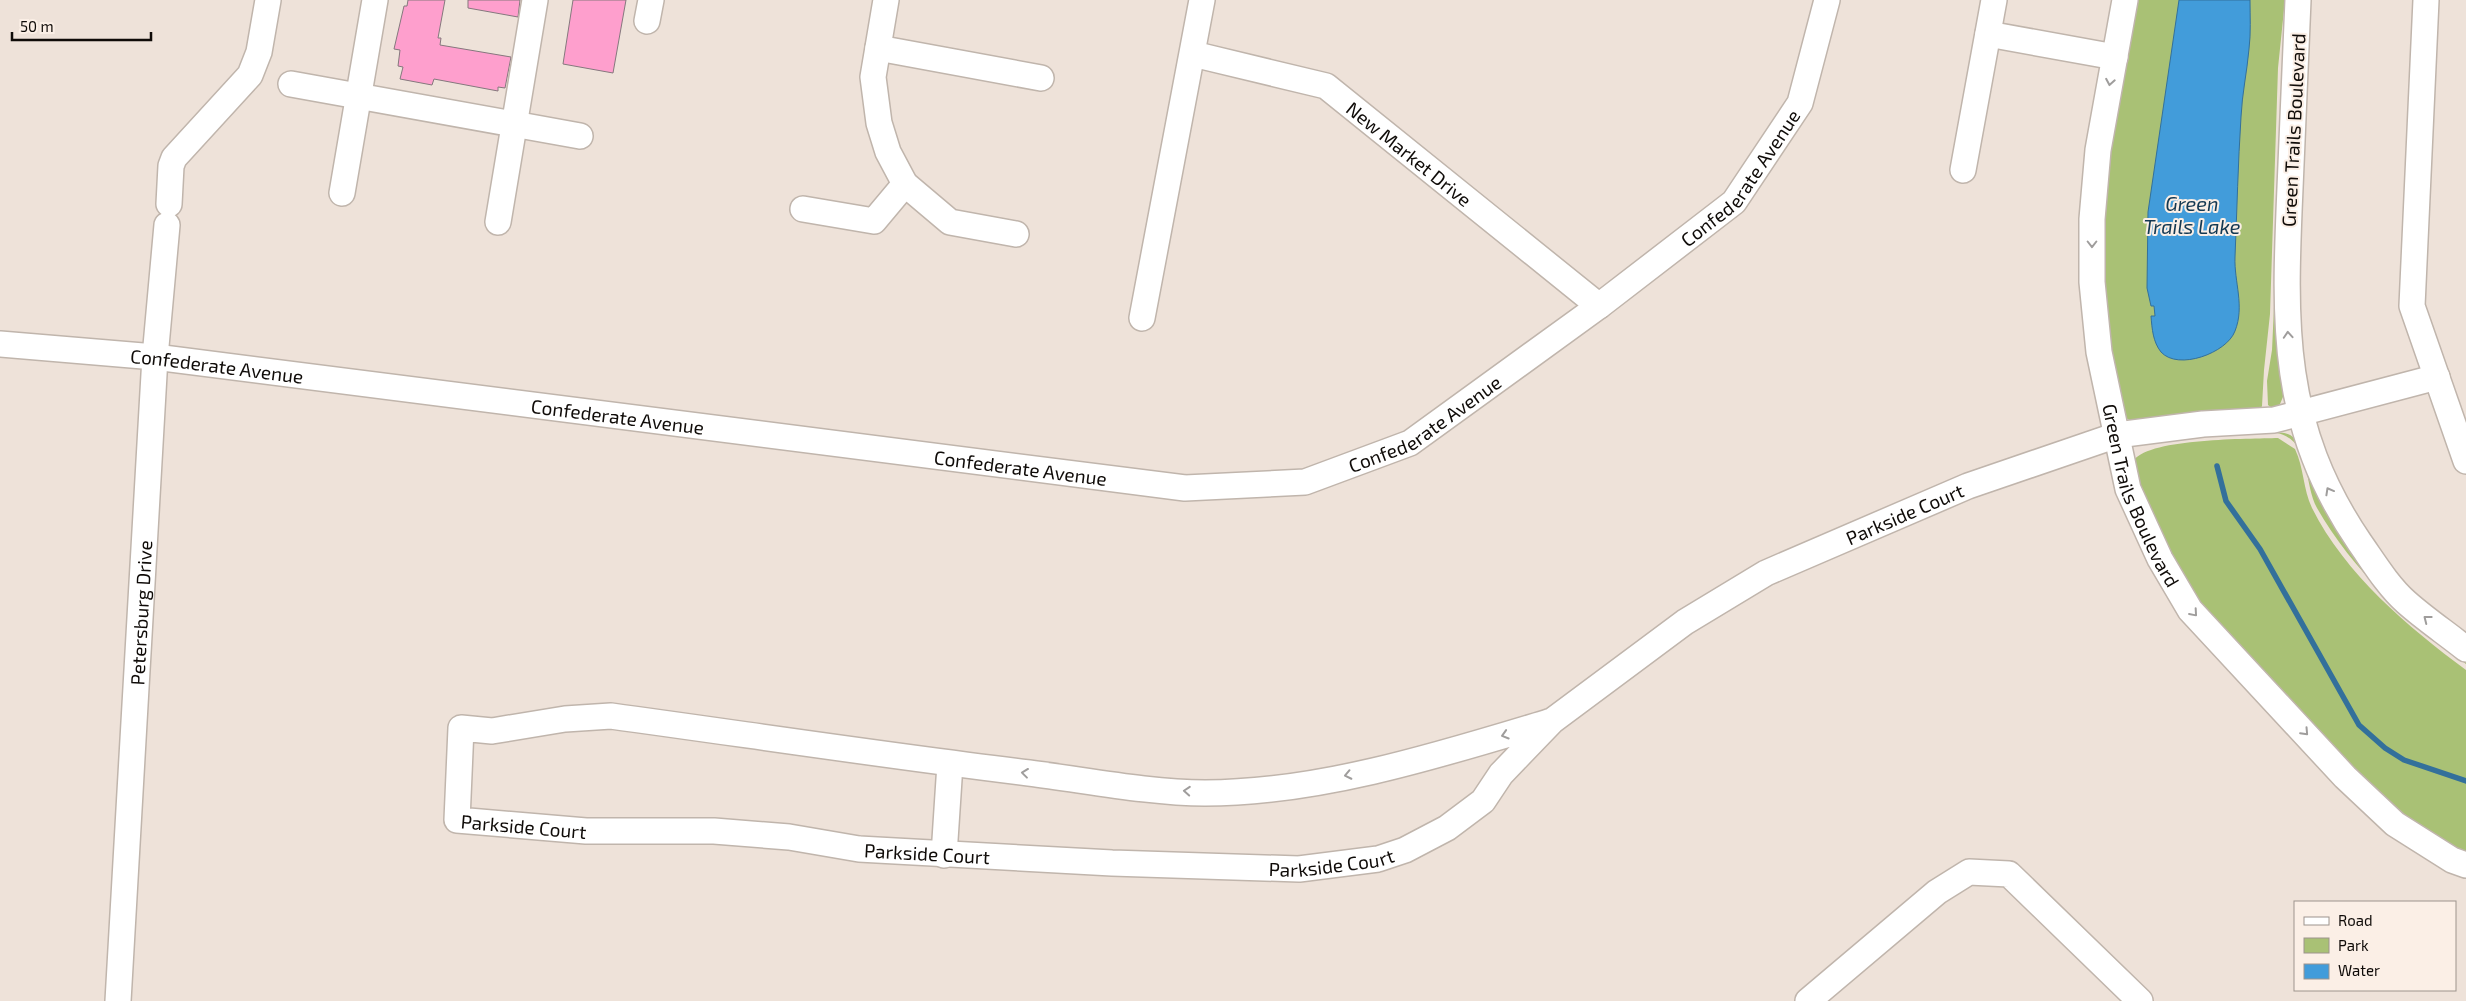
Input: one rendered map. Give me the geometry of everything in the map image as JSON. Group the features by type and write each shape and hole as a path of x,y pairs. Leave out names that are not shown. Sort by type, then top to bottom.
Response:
{"street":[{"name":"Petersburg Drive","path":"118,1001 155,357 171,166 174,158 244,82 254,66 268,0"},
{"path":"342,193 375,0"},
{"path":"498,222 535,0"},
{"path":"886,0 873,77 879,123 888,152 904,184 950,222 1016,234"},
{"path":"1142,318 1202,0"},
{"name":"Confederate Avenue","path":"0,344 155,357 1185,488 1305,482 1410,443 1599,306 1734,202 1800,103 1827,0"},
{"path":"1963,170 1994,0"},
{"name":"Green Trails Boulevard","path":"2125,0 2098,150 2092,219 2092,282 2099,352 2128,489 2160,559 2190,610 2346,777 2395,824 2452,860 2466,865"},
{"name":"Green Trails Boulevard","path":"2298,0 2286,308 2290,361 2301,414 2320,476 2346,522 2379,571 2406,602 2466,649"},
{"path":"2426,0 2412,306 2466,461"},
{"path":"1988,34 2115,57"},
{"path":"878,48 1041,78"},
{"name":"New Market Drive","path":"1193,54 1326,86 1599,306"},
{"path":"291,84 580,136"},
{"path":"803,209 874,221 904,184"},
{"name":"Parkside Court","path":"1552,721 1456,750 1367,771 1298,785 1205,793 950,764 610,716 565,719 492,730 461,728 457,820 586,831 724,832 789,837 859,849 944,855 1299,869 1378,859 1404,850 1447,828 1483,801 1501,774 1552,721 1685,622 1766,573 1968,486 2117,435 2203,424 2274,420 2437,377"},
{"path":"944,855 950,764"},
{"path":"1808,1001 1937,892 1970,872 2009,874 2140,1001"}],"green space":[{"path":"2133,0 2285,0 2278,68 2270,314 2262,406 2260,410 2133,422 2124,417 2117,405 2099,238 2117,89"},
{"path":"2276,264 2285,392 2280,404 2273,409 2268,405 2267,381 2272,350"},
{"path":"2277,433 2284,433 2295,438 2309,466 2466,660 2466,664 2403,613 2364,574 2331,531 2317,508 2305,464 2296,444 2288,437"},
{"path":"2278,438 2295,449 2312,508 2342,555 2360,577 2400,617 2466,670 2466,856 2380,800 2192,598 2143,500 2134,460 2144,453 2160,447 2202,441"}],"water":[{"name":"Green Trails Lake","path":"2179,0 2250,0 2250,43 2242,108 2238,169 2235,266 2239,303 2238,322 2230,339 2222,346 2213,352 2190,360 2179,360 2169,357 2161,352 2156,344 2151,316 2155,316 2154,306 2151,306 2147,288 2148,212"}],"building":[{"path":"408,0 445,0 438,38 441,38 440,45 511,57 505,88 498,87 498,91 434,79 432,85 400,79 403,67 398,66 400,50 394,49 404,6 407,6"},
{"path":"468,0 520,0 518,17 468,8"},
{"path":"573,0 626,0 613,73 563,64"}],"waterway":[{"path":"2217,466 2226,501 2260,549 2359,725 2385,748 2404,760 2466,781"}]}
